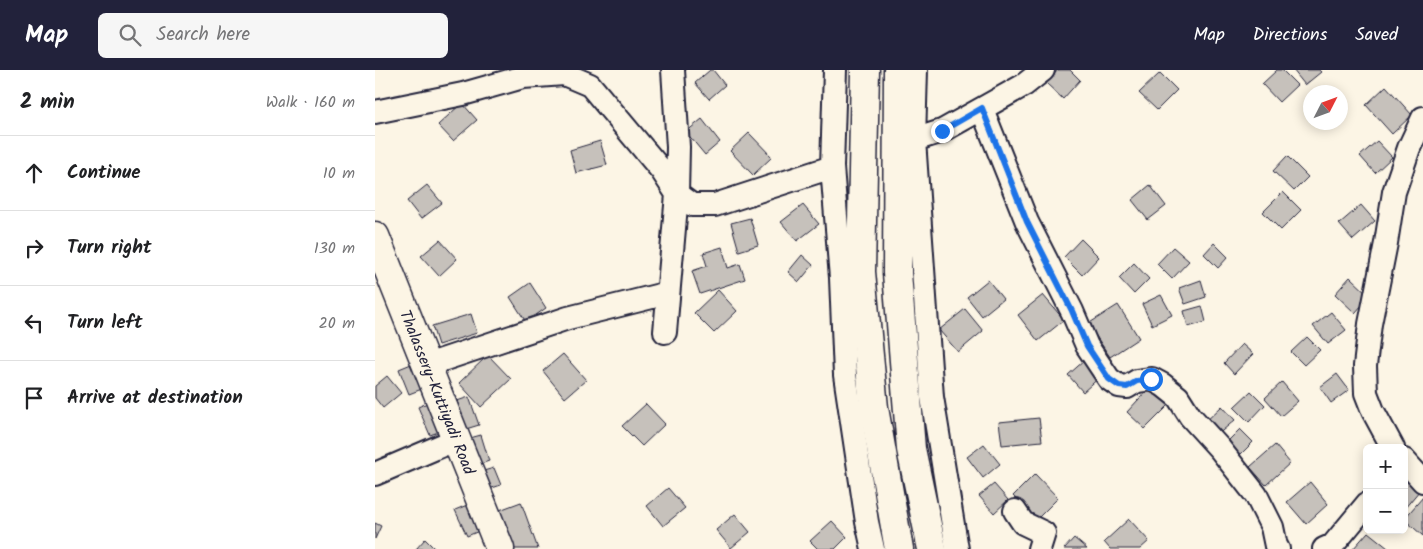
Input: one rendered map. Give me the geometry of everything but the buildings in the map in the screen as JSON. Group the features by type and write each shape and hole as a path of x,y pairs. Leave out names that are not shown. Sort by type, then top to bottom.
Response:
{"main road":[{"path":"865,70 861,272 874,408 899,549"},
{"path":"898,70 897,273 911,449 931,549"},
{"name":"Thalassery-Kuttiyadi Road","path":"375,236 501,549"}],"street":[{"path":"665,332 677,194 678,147 673,70"},
{"path":"835,70 832,167 841,278 845,375 867,522 873,549"},
{"path":"916,70 914,140 932,397 957,549"},
{"path":"914,140 942,131 1024,85 1043,70"},
{"path":"375,112 463,94 523,77 564,74 590,85 662,172 677,194 692,205 715,205 832,167"},
{"path":"982,108 1027,222 1072,311 1087,346 1109,379 1119,386 1127,387 1137,381 1151,379 1163,385 1178,397 1190,416 1220,449 1256,495 1271,527 1274,548"},
{"path":"1391,444 1373,411 1366,393 1365,366 1370,324 1394,192 1409,148 1423,118"},
{"path":"427,365 568,318 668,293"},
{"path":"375,474 457,439"},
{"path":"1408,464 1423,480"},
{"path":"1324,549 1333,545 1363,509"},
{"path":"1015,511 1023,523 1044,533 1039,549"}],"route":[{"path":"942,131 982,108 1027,222 1072,311 1087,346 1109,379 1119,386 1127,387 1137,381 1151,379"}]}
